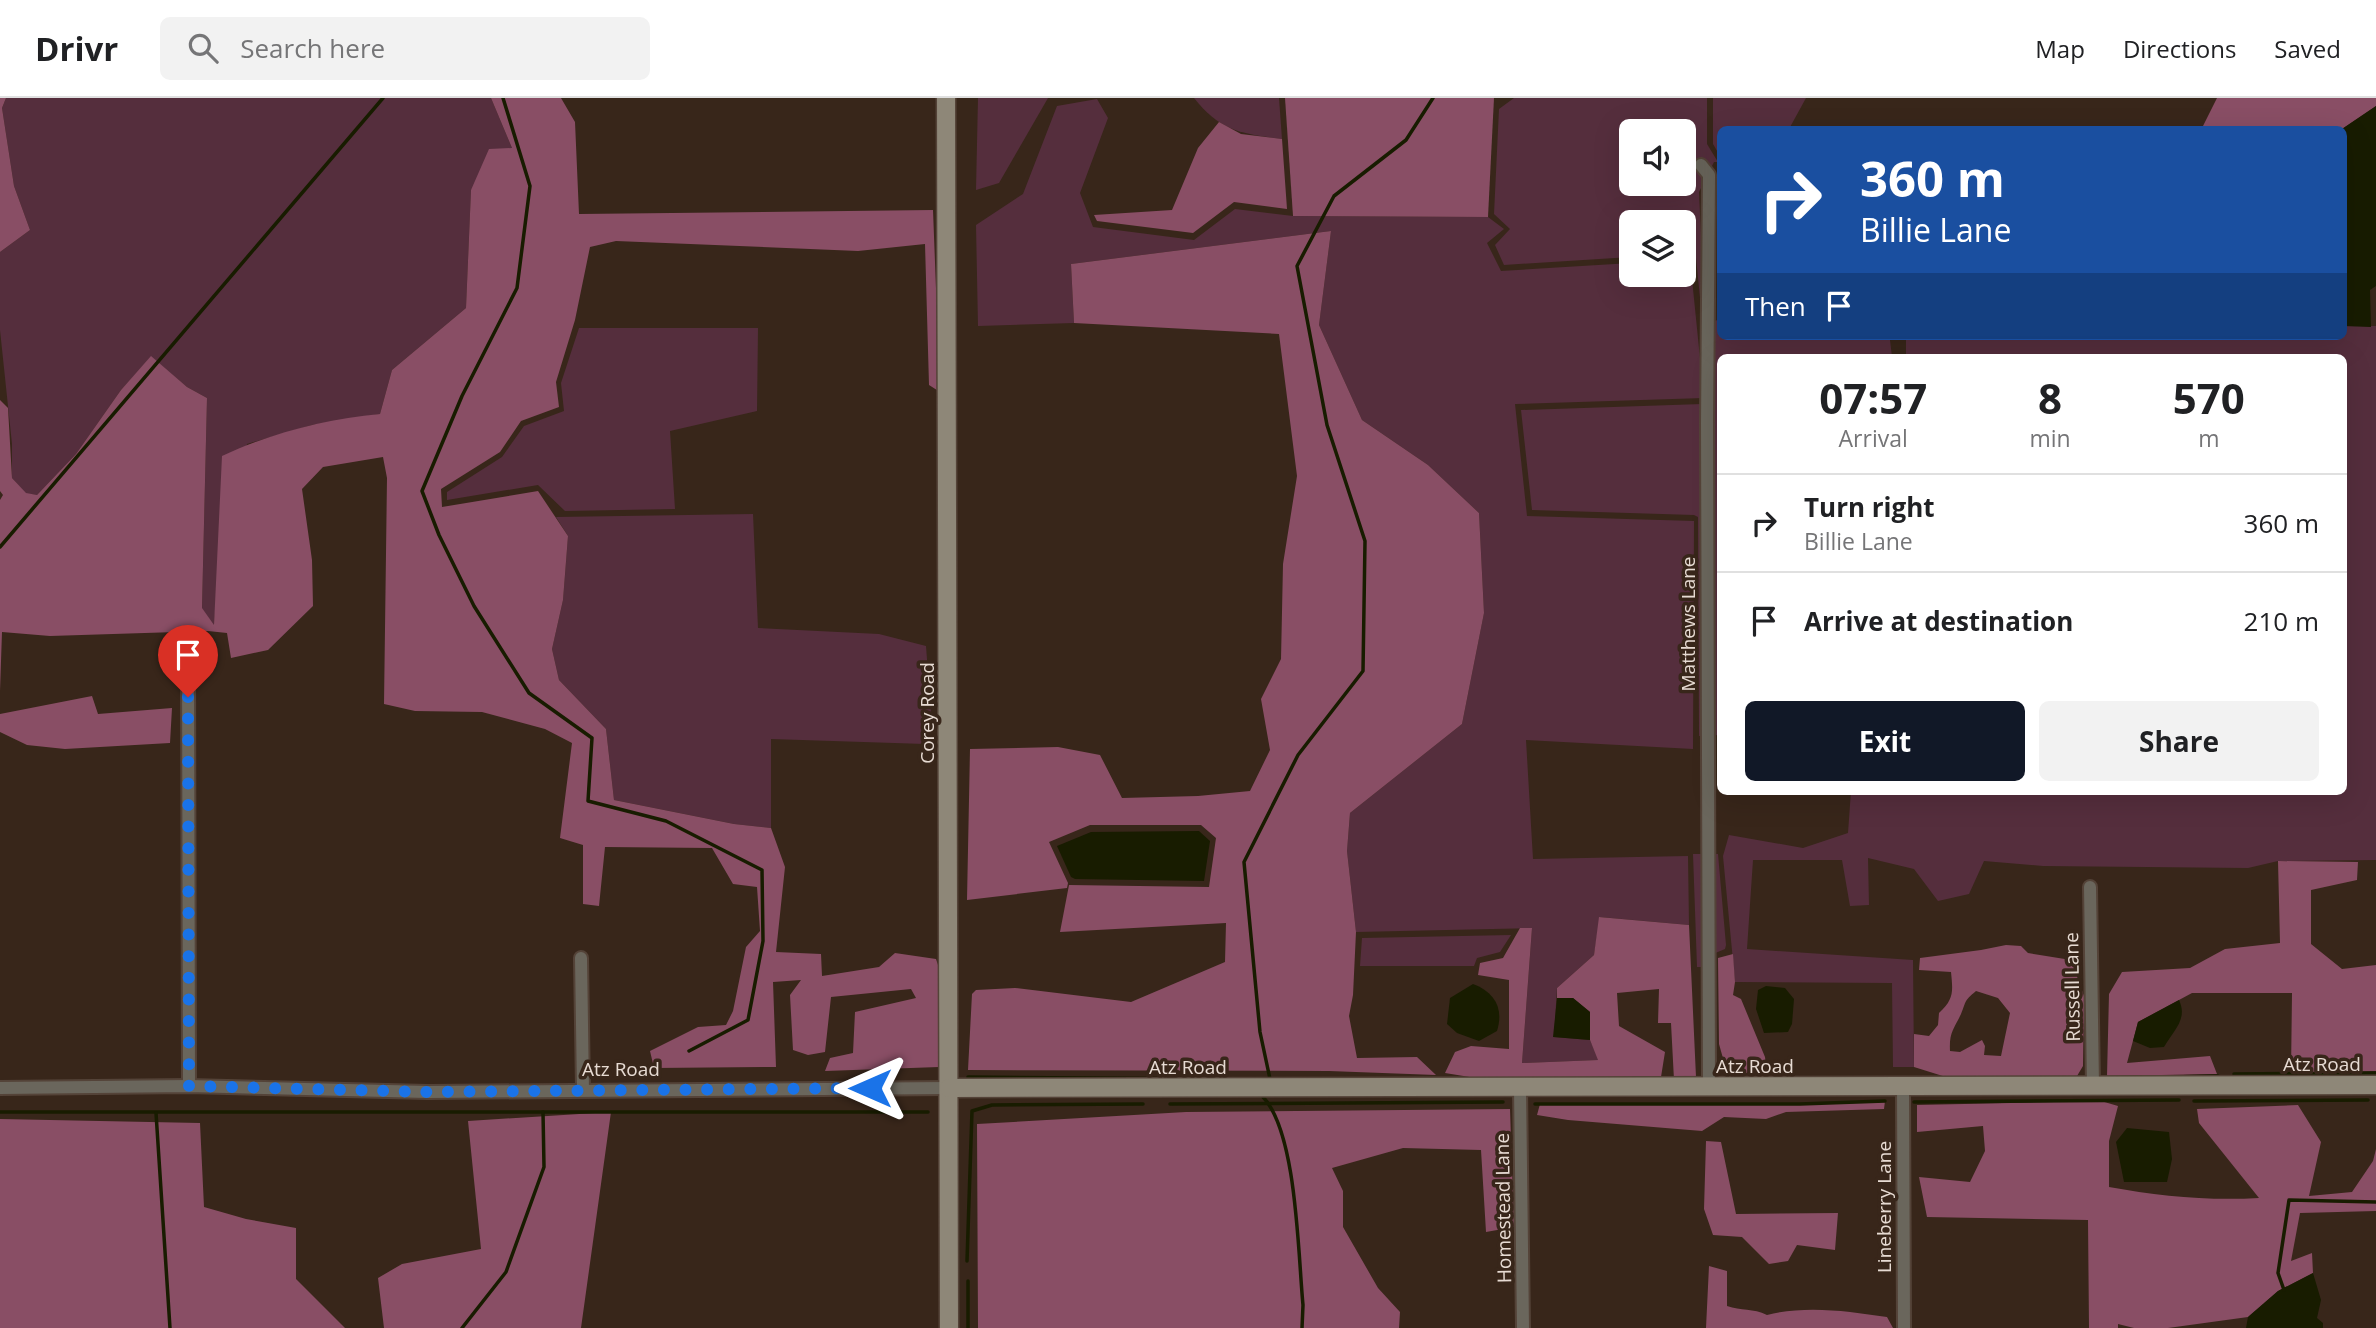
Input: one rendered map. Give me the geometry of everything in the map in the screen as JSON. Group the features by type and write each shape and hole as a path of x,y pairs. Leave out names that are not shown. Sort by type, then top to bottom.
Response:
{"street":[{"name":"Corey Road","path":"946,98 949,1328"},
{"name":"Matthews Lane","path":"1701,165 1709,174 1709,1087"},
{"path":"188,649 189,1086"},
{"name":"Russell Lane","path":"2090,887 2094,1086"},
{"path":"581,958 583,1090"},
{"name":"Atz Road","path":"0,1088 189,1086 428,1092 949,1088 2376,1085"},
{"name":"Lineberry Lane","path":"1903,1086 1904,1328"},
{"name":"Homestead Lane","path":"1520,1088 1523,1328"}],"shaded area":[{"path":"0,98 6,98 2,108 14,186 30,230 0,252"},
{"path":"6,98 491,98 512,148 471,190 466,308 392,370 380,414 312,425 247,444 219,559 214,626 202,609 207,398 187,387 151,357 121,390 76,454 37,495 26,494 12,478 12,444 0,330 0,252 30,230 14,186 2,108"},
{"path":"491,98 561,98 575,122 579,214 933,210 940,392 929,385 925,244 858,251 616,241 590,247 575,320 556,382 559,407 521,421 500,452 441,489 442,507 538,491 568,536 563,600 552,649 559,680 606,729 614,800 734,824 771,828 785,867 776,952 821,954 822,976 879,967 895,953 936,959 944,983 939,1067 825,1071 830,1058 853,1053 855,1012 916,998 911,989 831,997 825,1052 808,1055 793,1050 790,995 801,980 773,982 776,1067 654,1068 650,1051 698,1027 726,1025 733,1011 746,947 760,931 757,887 733,884 712,848 605,847 599,906 583,904 583,845 560,838 572,743 545,729 482,712 415,711 384,704 387,478 383,457 323,467 302,489 312,560 313,606 268,650 231,658 227,633 208,631 50,636 2,632 0,691 0,500 3,495 0,491 0,400 8,408 12,478 26,493 37,495 76,454 121,390 151,356 187,387 207,398 202,608 214,625 222,456 299,428 380,414 392,370 466,308 471,190 489,149 512,148"},
{"path":"978,98 1048,98 999,183 976,190"},
{"path":"1194,98 1279,98 1282,139 1233,129 1213,118"},
{"path":"1285,98 1494,98 1488,217 1293,216"},
{"path":"1514,98 1707,98 1707,144 1717,162 1714,162 1699,192 1705,322 1717,320 1717,340 1890,340 1892,354 1717,354 1717,735 1699,736 1698,517 1532,510 1521,410 1702,404 1710,397 1696,258 1696,210 1619,210 1619,258 1504,265 1495,245 1510,229 1494,214 1499,109"},
{"path":"1713,98 1806,98 1791,126 1717,126 1717,151 1713,144"},
{"path":"2217,98 2376,98 2376,106 2346,126 2203,126"},
{"path":"1097,99 1108,118 1080,193 1093,227 1194,240 1235,209 1293,216 1488,217 1504,229 1487,243 1501,271 1619,264 1619,287 1693,287 1704,398 1515,404 1527,516 1694,521 1693,749 1526,740 1533,859 1688,856 1689,925 1600,917 1594,955 1557,988 1554,1037 1590,1040 1599,1060 1522,1063 1532,928 1356,932 1347,851 1350,813 1462,724 1484,613 1479,513 1428,465 1362,420 1319,325 1331,231 1071,264 1074,323 978,326 976,225 1023,194 1057,106"},
{"path":"2376,106 2376,286 2370,290 2371,327 2347,326 2346,126"},
{"path":"1219,122 1241,134 1282,139 1287,209 1234,202 1193,233 1097,221 1094,215 1172,210 1198,148"},
{"path":"1331,231 1319,325 1362,420 1428,465 1479,513 1484,613 1462,724 1350,813 1347,851 1356,932 1353,995 1349,1016 1357,1058 1417,1057 1436,1075 1329,1071 968,1070 972,994 976,990 1015,988 1131,1002 1225,962 1226,923 1060,932 1069,885 1209,887 1216,838 1201,825 1090,825 1049,842 1068,883 1067,888 967,900 970,749 1058,747 1100,755 1122,798 1198,796 1250,791 1270,750 1261,699 1281,659 1283,564 1297,476 1279,334 1074,323 1071,264"},
{"path":"2347,326 2376,326 2376,860 2278,861 2248,868 2043,866 1984,861 1969,894 1938,901 1914,869 1868,858 1869,905 1850,906 1842,860 1753,860 1747,949 1913,960 1914,1067 1893,1067 1892,983 1735,982 1723,856 1729,835 1803,848 1848,833 1851,795 2347,795 2347,354 1906,354 1906,340 2347,340"},
{"path":"579,328 758,328 757,411 670,431 675,509 565,511 538,485 447,500 447,492 502,457 524,426 564,411 561,383"},
{"path":"753,514 758,628 879,634 926,646 932,726 925,744 771,739 771,828 734,824 614,800 606,729 559,680 552,649 563,600 568,536 556,517"},
{"path":"92,696 98,714 172,708 170,743 65,749 27,745 0,732 0,714"},
{"path":"1199,831 1210,841 1204,881 1075,879 1071,877 1057,846 1091,832"},
{"path":"1693,854 1718,854 1726,945 1725,949 1713,954 1712,967 1697,967"},
{"path":"2278,861 2358,862 2357,880 2311,890 2311,944 2342,969 2376,965 2376,1071 2291,1073 2292,993 2192,993 2138,1022 2127,1063 2210,1056 2217,1074 2107,1076 2109,994 2122,972 2190,968 2225,949 2280,943"},
{"path":"1599,917 1689,925 1696,1077 1674,1080 1671,1023 1658,1023 1659,989 1617,993 1619,1026 1665,1052 1661,1077 1482,1079 1445,1073 1455,1052 1471,1046 1509,1049 1509,980 1478,975 1480,963 1503,958 1520,928 1532,928 1522,1063 1598,1060 1590,1040 1590,1012 1573,998 1557,998 1557,988 1594,955"},
{"path":"1511,935 1500,952 1477,958 1474,966 1360,966 1362,938"},
{"path":"2006,945 2021,946 2028,953 2071,960 2084,996 2083,1066 2077,1076 2023,1079 1946,1077 1914,1067 1914,1034 1929,1036 1938,1025 1939,1013 1950,999 1952,990 1951,972 1919,970 1920,958","holes":["1976,991 1998,998 2010,1013 2001,1056 1984,1055 1985,1046 1982,1040 1960,1052 1950,1051 1952,1031 1969,997"]},
{"path":"1733,954 1733,995 1741,999 1766,1065 1744,1074 1726,1069 1719,1044 1718,958"},
{"path":"1473,984 1492,997 1499,1015 1497,1031 1479,1041 1457,1033 1447,1024 1450,998"},
{"path":"1766,986 1785,988 1794,999 1792,1024 1788,1032 1764,1033 1756,1009 1758,990"},
{"path":"1557,998 1573,998 1590,1012 1590,1040 1553,1037"},
{"path":"2179,1000 2181,1019 2164,1047 2150,1048 2133,1041 2138,1022"},
{"path":"1885,1101 1884,1109 1786,1112 1766,1119 1724,1117 1702,1131 1537,1115 1540,1104 1800,1104"},
{"path":"2101,1101 2118,1106 2109,1141 2109,1187 2184,1197 2259,1198 2199,1123 2197,1109 2298,1105 2321,1142 2309,1196 2352,1192 2373,1161 2376,1149 2376,1211 2300,1213 2291,1261 2312,1253 2313,1273 2278,1291 2248,1317 2168,1328 2134,1328 2118,1324 2118,1328 2089,1328 2088,1220 1927,1217 1919,1177 1970,1182 1985,1151 1983,1126 1917,1132 1917,1105"},
{"path":"1510,1109 1514,1227 1486,1232 1481,1150 1403,1148 1332,1168 1343,1191 1343,1227 1378,1288 1400,1312 1399,1328 978,1328 977,1124 1186,1112"},
{"path":"611,1112 581,1328 384,1328 378,1278 402,1264 481,1249 468,1121"},
{"path":"0,1119 200,1123 204,1207 246,1219 296,1228 296,1279 345,1328 0,1328"},
{"path":"2127,1128 2169,1132 2172,1159 2167,1182 2124,1182 2116,1142"},
{"path":"1706,1141 1721,1142 1736,1214 1838,1213 1835,1250 1797,1245 1788,1261 1769,1264 1742,1237 1713,1235 1704,1209"},
{"path":"1709,1266 1727,1271 1727,1306 1767,1315 1797,1310 1857,1313 1887,1317 1893,1328 1706,1328"},
{"path":"2313,1273 2321,1300 2317,1318 2323,1323 2323,1328 2246,1328 2248,1317 2278,1291"}],"waterway":[{"path":"0,547 383,98"},
{"path":"503,98 530,186 517,288 462,396 422,491 439,535 474,606 529,693 592,738 588,801 666,821 762,870 763,941 748,1020 689,1051"},
{"path":"1270,1079 1260,1032 1244,862 1298,755 1363,671 1365,541 1327,425 1297,266 1334,196 1406,140 1433,98"},
{"path":"2234,1074 2376,1073"},
{"path":"2171,1077 2218,1076"},
{"path":"968,1077 1219,1079"},
{"path":"1263,1097 1274,1114 1289,1165 1297,1226 1303,1305 1302,1328"},
{"path":"1914,1102 2179,1100"},
{"path":"2194,1101 2368,1100"},
{"path":"1535,1104 1800,1104 1885,1101"},
{"path":"1170,1104 1503,1102"},
{"path":"967,1261 972,1111 992,1105 1143,1104"},
{"path":"0,1112 928,1112"},
{"path":"462,1328 506,1272 544,1167 543,1112"},
{"path":"156,1113 170,1328"},
{"path":"2284,1290 2278,1273 2289,1200 2376,1202"},
{"path":"968,1281 968,1328"}],"route":[{"path":"188,697 189,1086 428,1092 870,1088"}]}
